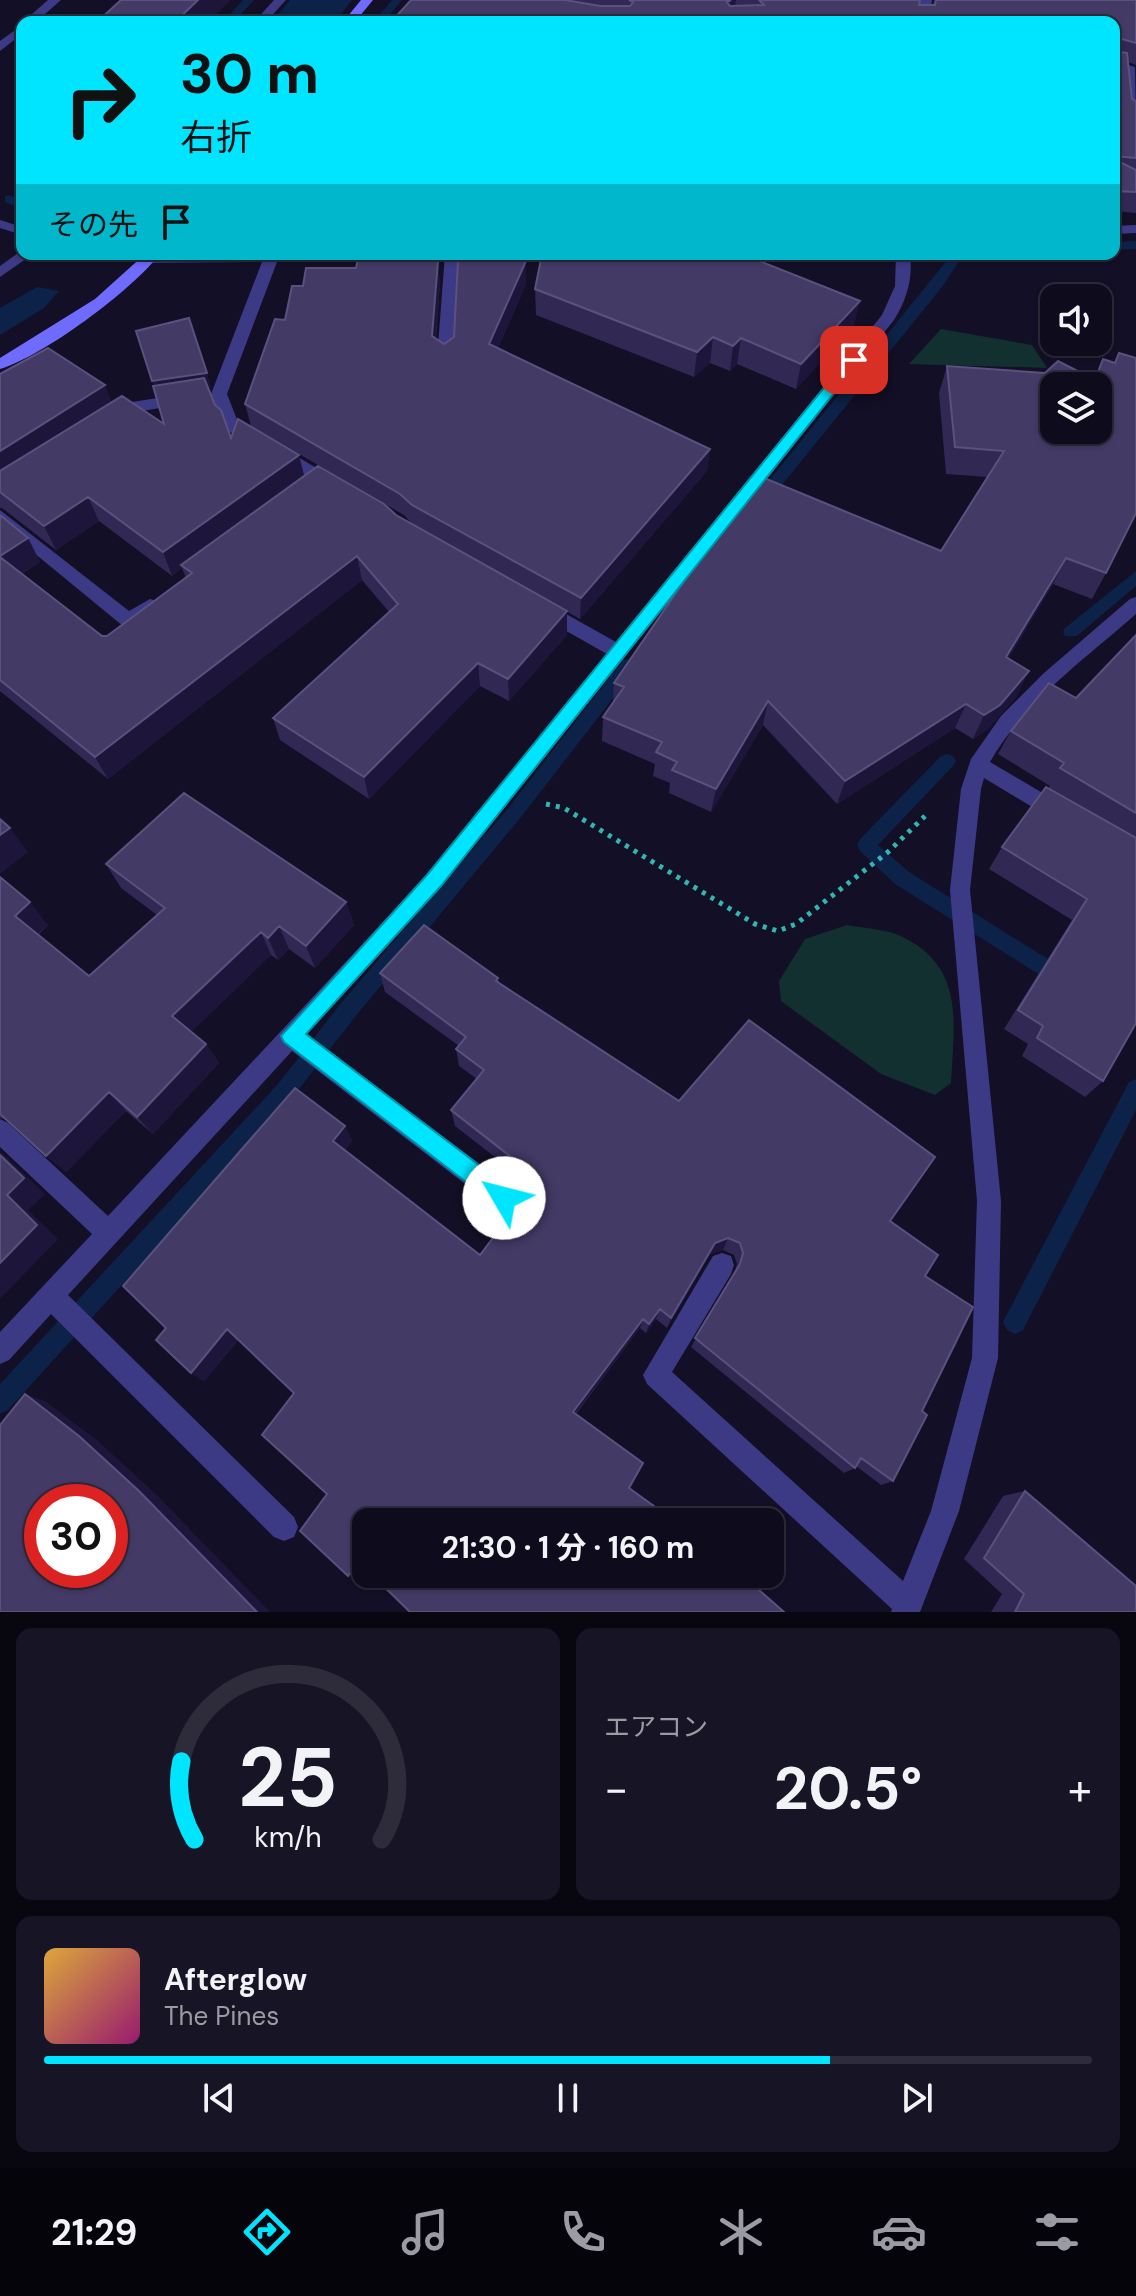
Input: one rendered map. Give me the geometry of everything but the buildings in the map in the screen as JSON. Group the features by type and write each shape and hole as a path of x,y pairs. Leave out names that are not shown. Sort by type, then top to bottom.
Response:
{"main road":[{"path":"354,16 367,0"},
{"path":"0,364 60,330 119,288 147,260"}],"street":[{"path":"36,16 55,0"},
{"path":"265,16 280,0"},
{"path":"0,47 16,33"},
{"path":"1120,66 1129,67 1131,118"},
{"path":"0,273 18,260"},
{"path":"270,260 219,394 231,425 315,484 346,493"},
{"path":"445,359 452,260"},
{"path":"0,1351 58,1304 109,1233 299,1042 434,881 889,317 903,290 904,260"},
{"path":"100,430 138,406 219,394"},
{"path":"0,516 129,621 168,593"},
{"path":"525,599 617,651"},
{"path":"722,1265 656,1375 907,1608 945,1511 985,1358 989,1201 960,890 963,845 978,765 990,742 1008,720 1136,604"},
{"path":"978,765 1083,827"},
{"path":"299,1042 504,1198"},
{"path":"0,1131 109,1233"},
{"path":"58,1304 284,1527"}],"path":[{"path":"535,801 564,808 755,924 778,931 796,924 888,852"}],"green space":[{"path":"941,329 1032,345 1047,368 909,364"},
{"path":"847,925 896,934 919,946 935,961 945,978 953,1016 951,1083 935,1095 881,1074 781,1001 779,981 805,939"}],"water":[{"path":"37,287 59,291 44,308 0,335 0,308"}],"waterway":[{"path":"234,16 249,0"},
{"path":"308,16 322,0"},
{"path":"384,16 397,0"},
{"path":"9,199 16,202"},
{"path":"1120,246 1136,245"},
{"path":"760,502 954,260"},
{"path":"1071,632 1136,577"},
{"path":"0,1402 285,1091 348,1010 515,812 629,665"},
{"path":"947,761 866,845 902,878 1063,979"},
{"path":"1015,1322 1136,1089"}],"route":[{"path":"504,1198 291,1036 434,881 854,360"}]}
